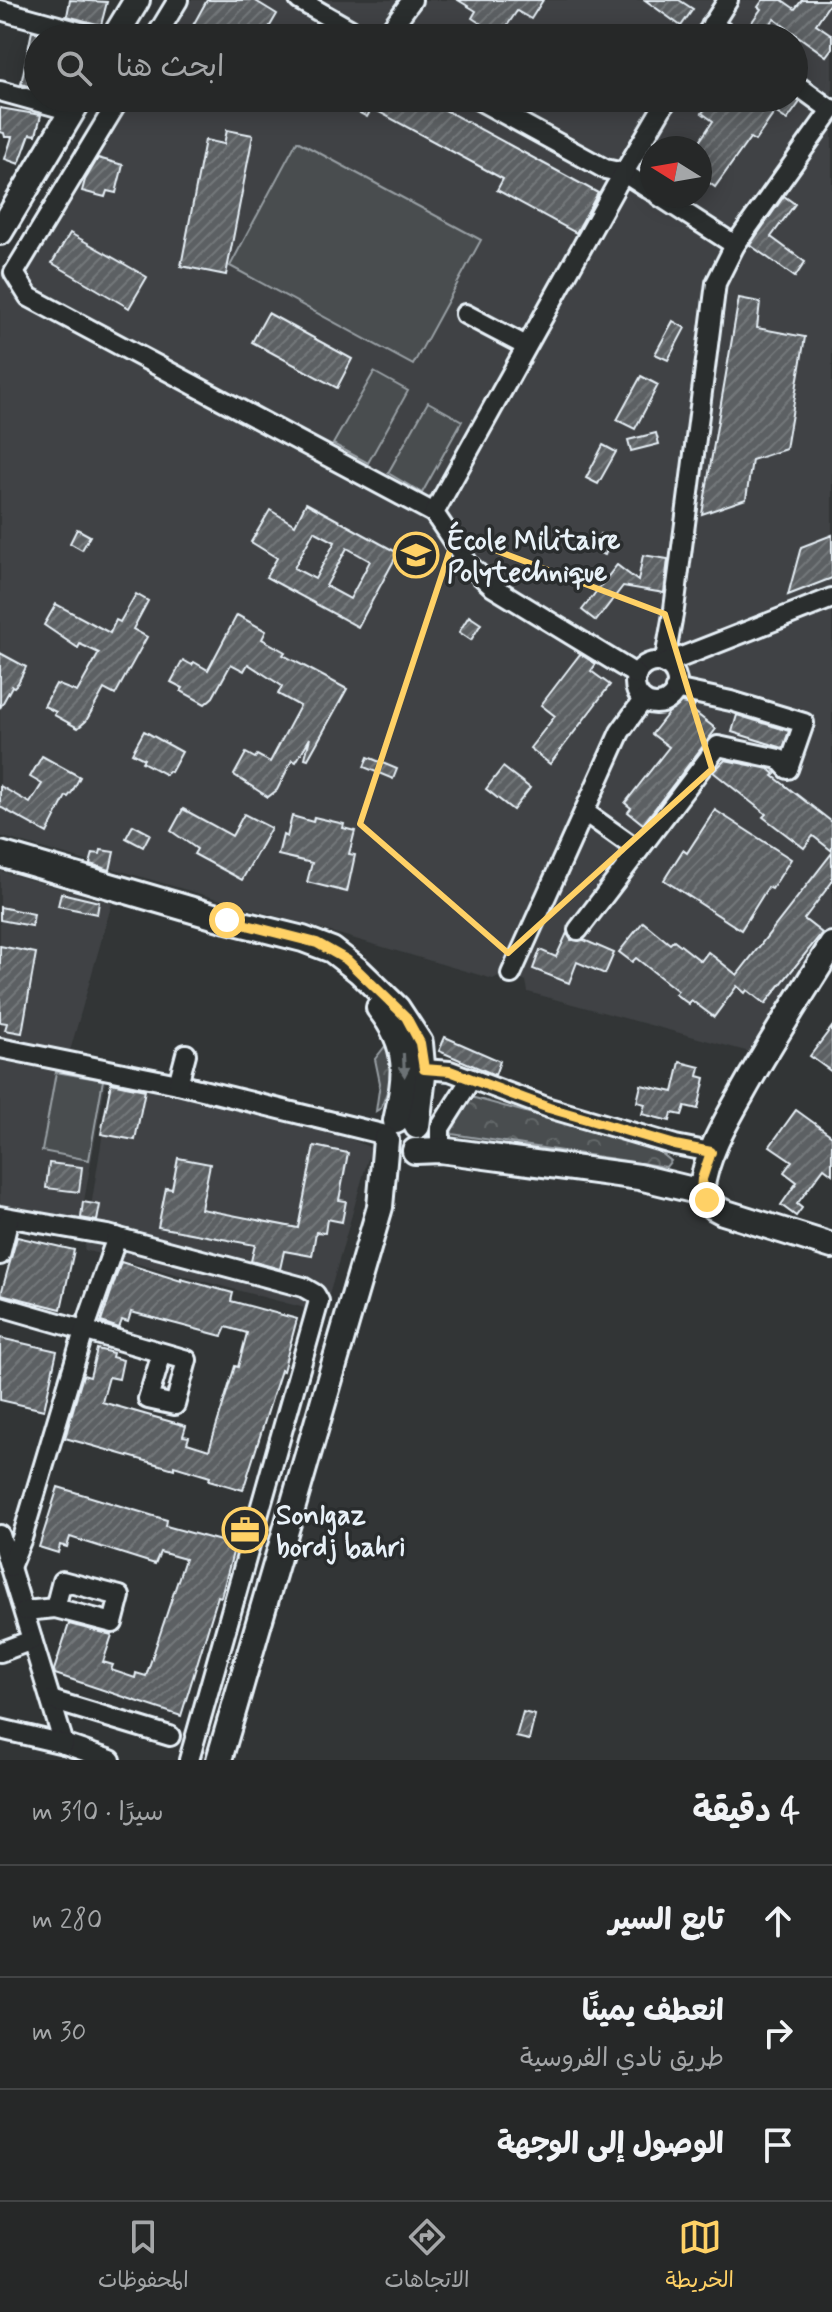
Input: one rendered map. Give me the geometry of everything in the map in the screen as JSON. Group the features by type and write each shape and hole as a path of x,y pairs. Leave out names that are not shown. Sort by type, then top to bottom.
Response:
{"main road":[{"path":"122,24 137,0"},
{"path":"0,232 71,112"},
{"path":"0,854 303,939 332,950 359,971 406,1017 420,1043 424,1069 410,1138 380,1207 219,1760"},
{"path":"279,934 342,969 389,1020 403,1051 410,1138"},
{"path":"701,1192 711,1152 757,1067 832,945"},
{"path":"410,1138 639,1177 701,1192 712,1206 723,1212 832,1246"}],"street":[{"path":"163,24 178,0"},
{"path":"299,0 341,24"},
{"path":"394,24 412,0"},
{"path":"713,24 728,0"},
{"path":"0,10 51,24"},
{"path":"0,91 24,95"},
{"path":"664,664 674,609 716,283 735,245 829,119 808,97"},
{"path":"112,112 14,273 29,297 434,513 469,565 493,587 637,675"},
{"path":"501,112 605,169 624,173 640,183"},
{"path":"434,513 660,112"},
{"path":"678,208 735,245"},
{"path":"465,314 526,346"},
{"path":"664,664 675,676 673,695 662,703 649,703 643,700 636,688 637,675 648,664 664,664 832,598"},
{"path":"578,930 718,746 779,759 788,769 804,723 731,701 675,689"},
{"path":"511,974 620,732 643,700"},
{"path":"586,813 638,850"},
{"path":"0,1048 178,1084 410,1138 440,1128 467,1078"},
{"path":"178,1084 186,1054"},
{"path":"424,1069 444,1070 587,1119 675,1145 711,1152"},
{"path":"410,1138 434,1120 467,1078"},
{"path":"0,1255 4,1217 117,1237 303,1287 315,1294 319,1301 189,1760"},
{"path":"10,1567 22,1538 84,1331 117,1237"},
{"path":"0,1306 162,1353"},
{"path":"0,1535 64,1744"},
{"path":"25,1611 55,1608"},
{"path":"0,1652 32,1640"},
{"path":"51,1700 170,1736"},
{"path":"0,1729 64,1744 111,1760"}],"highlighted area":[{"path":"455,535 665,614 712,769 508,953 360,824"}],"shaded area":[{"name":"École Militaire Polytechnique","path":"164,0 832,0 832,930 757,1054 528,992 526,981 511,974 504,973 493,979 0,836 0,273 97,112 808,112 808,24 149,24"},
{"path":"0,871 112,903 70,1051 326,1128 371,1148 324,1313 84,1250 112,1076 0,1057"},
{"path":"0,1061 106,1080 80,1223 0,1209"}],"green space":[{"path":"297,141 481,240 413,365 230,266"},
{"path":"374,372 408,391 368,463 333,444"},
{"path":"428,402 462,421 422,493 388,473"},
{"path":"386,1045 393,1060 392,1076 381,1108 376,1111 380,1083 375,1059"},
{"path":"56,1072 103,1080 89,1160 42,1151"},
{"path":"471,1097 655,1148 671,1161 666,1167 452,1134 451,1130"}],"building":[{"path":"70,0 107,2 101,24 67,16"},
{"path":"207,0 254,0 277,14 271,24 194,24"},
{"path":"458,0 543,0 531,19 517,11 508,24 481,24 472,18 476,11"},
{"path":"645,0 679,0 693,9 682,24"},
{"path":"763,0 782,0 795,9 802,0 832,0 816,24 832,35 832,48 826,56 808,43 808,24 781,24 774,19 771,24 750,24 761,9 758,7"},
{"path":"0,108 41,115 36,135 30,134 19,164 5,159 12,137 5,137 0,132"},
{"path":"379,112 449,112 598,193 576,233 497,190 503,179"},
{"path":"703,112 775,112 755,141 750,138 715,187 712,185 712,136 703,136 713,121"},
{"path":"775,112 793,112 787,120"},
{"path":"227,130 253,135 226,275 181,266 205,140 224,144"},
{"path":"98,158 123,165 116,193 107,191 105,197 82,191"},
{"path":"784,196 795,204 771,237 805,262 795,277 750,245"},
{"path":"70,233 147,277 129,308 52,263"},
{"path":"739,298 760,302 757,328 805,337 786,449 752,460 746,499 702,514"},
{"path":"268,313 352,359 337,388 252,342"},
{"path":"673,321 685,328 668,360 655,354"},
{"path":"641,376 658,385 635,429 617,420"},
{"path":"656,433 659,444 631,451 628,440"},
{"path":"603,445 616,452 598,484 586,478"},
{"path":"306,503 398,553 358,627 266,577 277,558 251,542 270,510 295,525","holes":["314,531 335,542 315,579 294,568","347,548 370,561 350,599 326,586"]},
{"path":"77,529 90,536 82,550 70,543"},
{"path":"600,534 612,538 605,555 594,551"},
{"path":"832,535 832,578 788,595 801,547"},
{"path":"643,555 668,559 664,593 623,586 596,621 582,610 617,565 638,581"},
{"path":"136,594 148,601 133,629 147,637 115,695 104,689 86,721 78,728 54,715 56,712 44,706 56,684 77,692 99,653 80,644 78,648 44,625 56,604 110,633"},
{"path":"237,615 266,631 262,639 285,652 283,655 347,689 308,759 305,758 310,738 296,762 292,760 277,790 268,797 234,775 246,753 270,762 300,706 278,694 282,686 248,664 244,671 231,664 213,697 205,704 171,682 183,660 208,670"},
{"path":"469,616 481,624 471,640 459,632"},
{"path":"0,653 26,667 0,708"},
{"path":"580,654 596,664 591,671 610,685 550,764 530,748 555,716 541,705"},
{"path":"677,702 695,706 692,710 716,729 643,824 628,812 631,808 625,803 669,747 652,734"},
{"path":"737,715 789,731 783,748 732,732"},
{"path":"144,731 182,752 166,775 132,753"},
{"path":"42,756 80,777 72,792 66,796 47,833 0,807 0,786 30,803 42,784 30,777"},
{"path":"368,757 397,769 393,779 364,767"},
{"path":"725,760 769,769 775,774 773,776 832,822 832,851 813,836 804,848 763,817 766,814 713,772"},
{"path":"503,767 530,788 513,810 486,789"},
{"path":"183,809 232,836 244,814 271,828 242,880 194,854 197,849 171,831"},
{"path":"715,810 791,859 772,889 768,887 741,930 664,880 683,850 687,853"},
{"path":"292,816 313,822 314,817 344,824 343,828 355,831 349,854 355,855 347,892 307,882 312,863 278,855"},
{"path":"133,825 150,834 143,847 126,838"},
{"path":"101,850 114,852 110,870 90,864 93,853 100,854"},
{"path":"832,853 832,882 804,919 822,933 765,1004 737,986 714,1017 691,1000 689,1004 675,994 678,991 636,958 632,962 619,952 643,922 670,944 674,940 701,961 708,952 737,975"},
{"path":"61,893 99,902 97,914 58,906"},
{"path":"0,907 34,914 32,926 0,920"},
{"path":"567,933 571,940 584,940 614,953 605,974 577,962 569,983 533,969 540,950 556,957"},
{"path":"0,946 36,953 22,1033 5,1030 7,1023 0,1022"},
{"path":"832,1027 832,1072 810,1056"},
{"path":"445,1037 500,1061 495,1075 439,1051"},
{"path":"680,1062 700,1067 698,1076 705,1078 698,1109 685,1106 682,1115 672,1113 670,1121 642,1114 645,1104 637,1102 641,1085 673,1092"},
{"path":"111,1083 145,1090 135,1140 101,1134"},
{"path":"796,1110 832,1136 832,1174 824,1168 797,1204 802,1208 796,1216 781,1205 797,1182 784,1172 792,1161 770,1146"},
{"path":"314,1146 348,1153 339,1200 346,1201 342,1222 327,1219 325,1233 316,1232 312,1256 284,1251 280,1269 251,1261 255,1245 158,1227 166,1188 172,1189 178,1158 210,1164 201,1209 298,1228"},
{"path":"49,1163 82,1167 79,1192 46,1188"},
{"path":"83,1202 100,1205 97,1221 81,1218"},
{"path":"17,1237 74,1250 61,1309 1,1294"},
{"path":"121,1262 233,1293 231,1301 297,1319 243,1490 174,1466 174,1469 65,1438 83,1375 90,1377 97,1349 113,1353 112,1357 123,1360 119,1379 109,1377 102,1402 186,1426 183,1436 189,1437 187,1443 209,1450 235,1366 238,1367 247,1333 226,1327 222,1336 131,1312 128,1322 122,1320 119,1328 101,1322"},
{"path":"0,1338 57,1351 44,1410 0,1400"},
{"path":"58,1487 167,1520 166,1526 235,1545 181,1716 55,1674 69,1624 112,1635 103,1662 113,1665 111,1670 135,1678 136,1673 146,1676 185,1559 160,1552 155,1564 70,1537 67,1547 60,1545 58,1553 39,1547"},
{"path":"523,1712 535,1715 529,1740 516,1737"}],"place":[{"name":"École Militaire Polytechnique","path":"416,555"},
{"name":"Sonlgaz bordj bahri","path":"245,1530"}],"route":[{"path":"227,920 317,943 347,960 406,1017 420,1043 424,1069 450,1071 549,1108 675,1145 711,1152 702,1179 701,1192 707,1200"}]}
